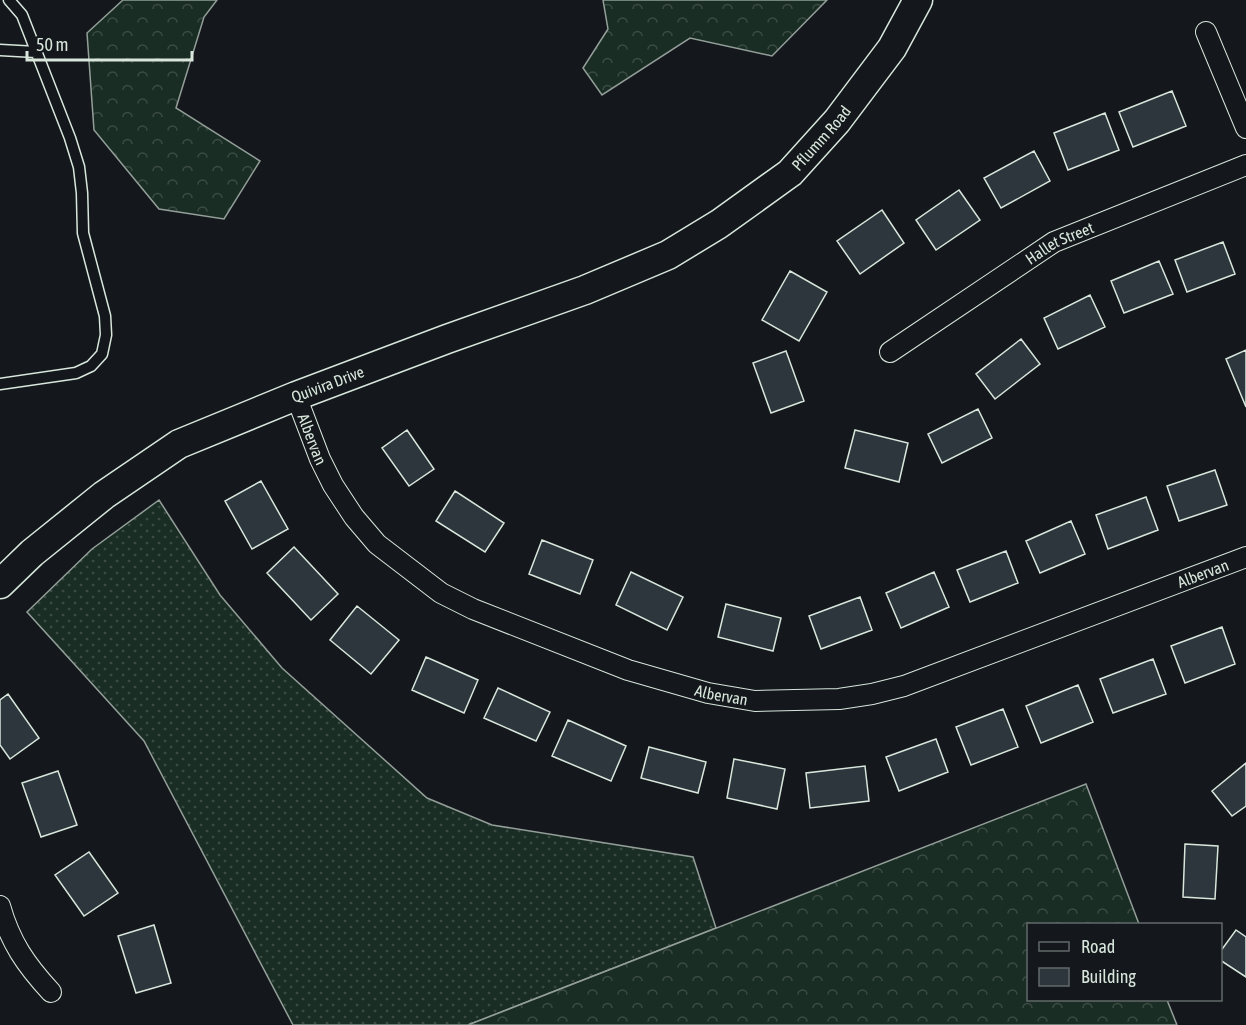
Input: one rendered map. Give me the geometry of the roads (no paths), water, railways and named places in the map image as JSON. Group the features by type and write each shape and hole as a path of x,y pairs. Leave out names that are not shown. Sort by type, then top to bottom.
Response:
{"main road":[{"name":"Pflumm Road","path":"691,242 790,173 837,121 892,48 918,0"},
{"name":"Quivira Drive","path":"0,584 32,553 104,495 179,444 296,396 585,290 668,255 691,242"}],"street":[{"path":"1206,32 1246,128"},
{"name":"Hallet Street","path":"890,352 1054,242 1246,165"},
{"name":"Albervan","path":"296,396 320,459 333,485 354,517 377,544 441,593 512,626 628,670 708,693 755,701 839,699 904,686 1246,557"},
{"path":"0,906 13,940 28,966 51,992"}],"lane":[{"path":"0,384 76,373 91,366 102,354 106,335 105,316 83,233 79,167 22,15 9,0"},
{"path":"0,50 36,52"}]}
